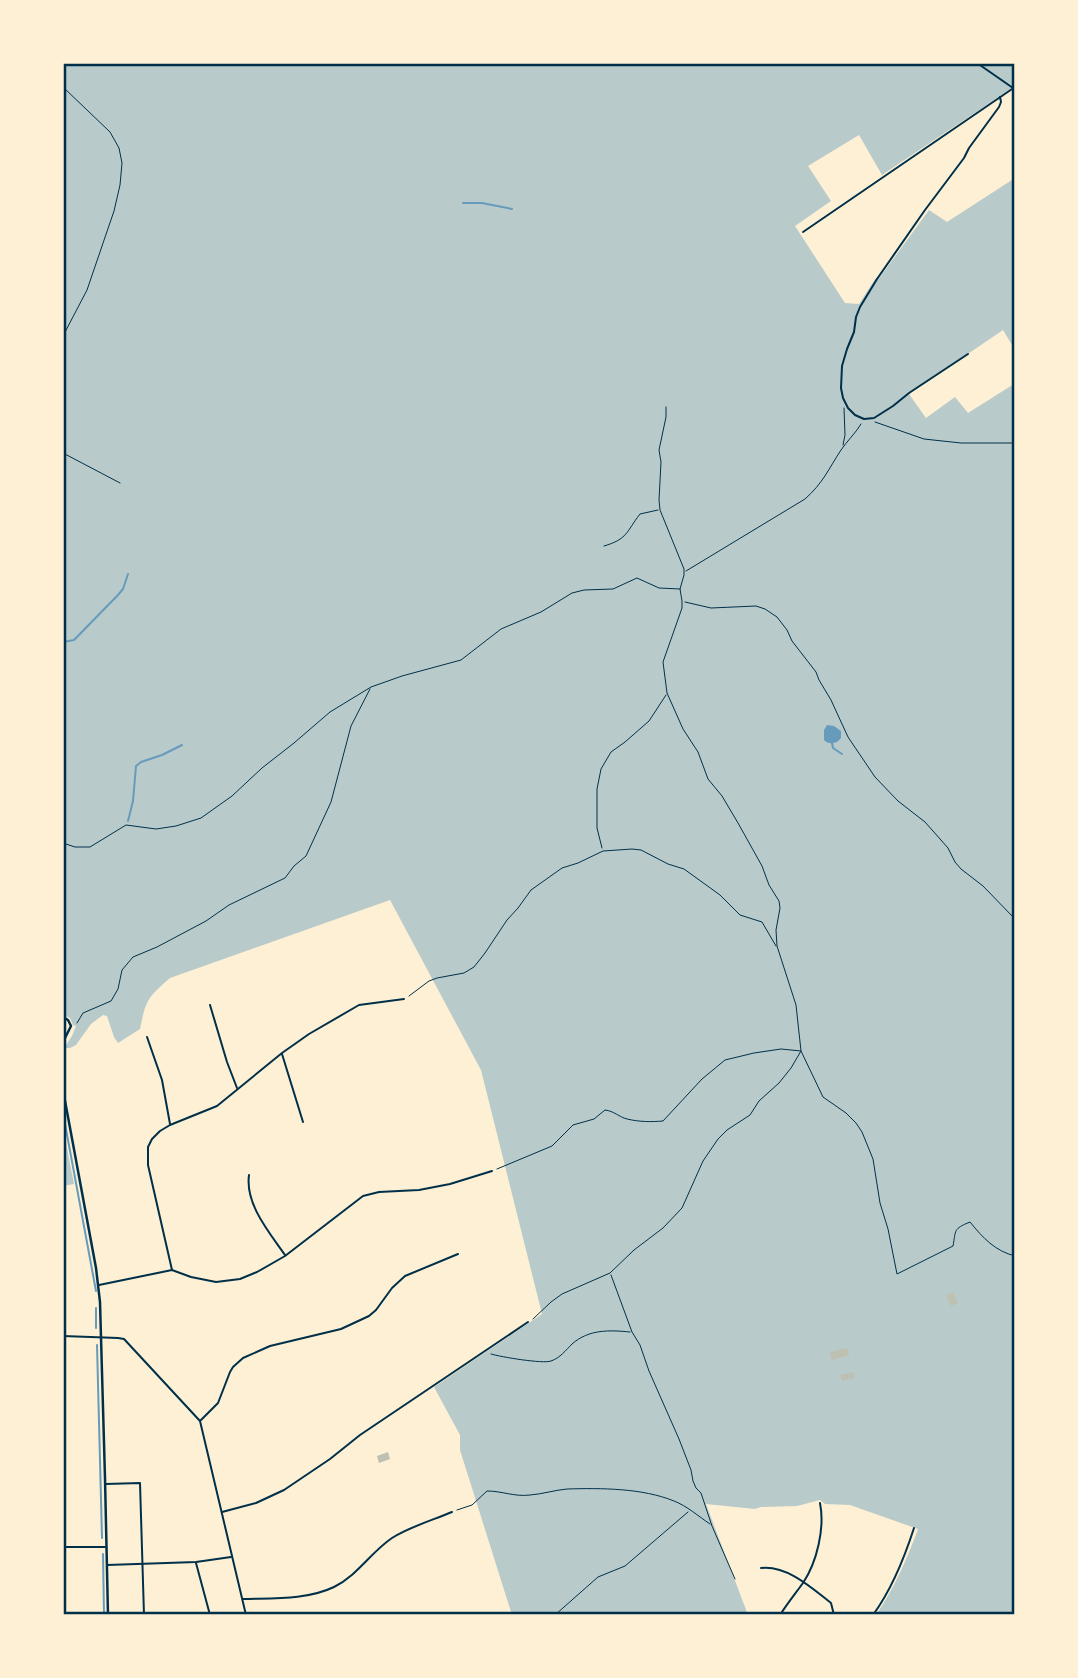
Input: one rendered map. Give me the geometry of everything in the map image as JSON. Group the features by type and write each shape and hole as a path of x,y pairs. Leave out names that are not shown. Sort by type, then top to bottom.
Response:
{"street":[{"path":"803,232 1014,88 977,63"},
{"path":"968,354 870,419 855,415 845,404 841,388 842,366 860,307 999,107 1000,97"},
{"path":"172,1270 147,1156 152,1139 170,1125 217,1106 282,1053 359,1004 404,999"},
{"path":"210,1005 237,1089"},
{"path":"63,1017 71,1026 63,1041"},
{"path":"147,1037 162,1080 170,1125"},
{"path":"282,1053 303,1122"},
{"path":"63,1090 98,1285 107,1615"},
{"path":"98,1285 172,1270 216,1282 240,1279 285,1256 363,1195 419,1190 492,1171"},
{"path":"250,1175 248,1185 252,1200 285,1256"},
{"path":"200,1421 218,1403 230,1372 243,1358 270,1346 341,1329 369,1316 405,1276 458,1254"},
{"path":"221,1513 280,1493 331,1459 360,1435 528,1322"},
{"path":"63,1336 124,1339 200,1421 246,1615"},
{"path":"105,1484 141,1483 144,1615"},
{"path":"780,1615 803,1582 812,1562 820,1535 820,1503"},
{"path":"242,1600 306,1595 333,1587 355,1574 394,1537 452,1512"},
{"path":"873,1615 900,1567 914,1528"},
{"path":"63,1547 106,1547"},
{"path":"106,1565 196,1562 232,1557"},
{"path":"196,1562 211,1615"},
{"path":"761,1569 779,1569 803,1582 831,1603 834,1615"}],"path":[{"path":"63,87 110,132 119,148 121,163 120,185 114,211 92,277 79,309 63,336"},
{"path":"843,448 845,404"},
{"path":"666,407 659,450 660,510 684,572 680,589 680,614 663,662 667,693 683,729 698,752 708,779 738,823 779,901 777,946 796,1005 801,1051 823,1097 846,1113 862,1132 873,1158 880,1203 897,1274 953,1247 956,1230 970,1222 993,1246 1005,1254 1015,1256"},
{"path":"684,572 805,499 820,485 863,419"},
{"path":"870,419 918,438 942,442 1015,443"},
{"path":"63,453 120,482"},
{"path":"604,546 625,537 640,514 660,510"},
{"path":"63,843 75,847 90,847 126,825 156,829 201,818 226,801 330,712 371,687 461,660 501,629 541,612 572,593 613,589 638,578 659,588 680,589"},
{"path":"682,601 711,608 756,606 778,617 792,641 816,672 845,730 875,777 898,801 925,822 948,848 961,869 983,886 1015,919"},
{"path":"71,1026 75,1025 82,1014 111,1001 118,989 122,970 133,957 157,947 206,921 229,905 285,878 306,856 331,802 351,726 371,687"},
{"path":"603,851 596,821 601,769 611,752 646,724 667,693"},
{"path":"404,999 429,981 474,967 531,890 562,868 603,851 642,850 688,871 720,895 740,915 762,922 777,946"},
{"path":"492,1171 552,1146 573,1125 594,1119 606,1110 628,1119 663,1121 702,1079 725,1060 781,1049 801,1051"},
{"path":"528,1322 562,1294 610,1273 663,1228 685,1202 703,1161 718,1139 750,1115 759,1101 779,1083 801,1051"},
{"path":"610,1273 735,1579"},
{"path":"483,1352 546,1362 593,1332 632,1332"},
{"path":"452,1512 471,1505 487,1491 529,1496 565,1489 632,1490 676,1502 712,1526"},
{"path":"555,1615 598,1577 625,1566 690,1510"}],"shaded area":[{"path":"63,63 1015,63 1015,86 882,175 859,135 808,166 831,201 795,226 845,303 859,304 929,210 947,222 1015,178 1015,350 1003,330 909,394 926,418 955,397 968,413 1014,384 1012,374 1015,372 1015,1615 876,1615 900,1574 918,1529 850,1505 825,1504 820,1500 797,1506 755,1509 706,1504 748,1615 512,1615 460,1450 460,1435 434,1387 542,1314 481,1070 390,900 170,978 149,1000 140,1029 118,1043 107,1016 103,1015 91,1024 76,1045 64,1048 76,1026 70,1018 63,1015"},
{"path":"63,1132 74,1184 63,1186"}],"water":[{"path":"827,725 841,731 841,738 837,742 824,740"}],"building":[{"path":"953,1292 958,1303 951,1306 946,1295"},
{"path":"847,1348 849,1355 832,1360 830,1352"},
{"path":"853,1372 854,1378 842,1381 840,1375"},
{"path":"388,1452 390,1459 379,1463 377,1456"}],"waterway":[{"path":"463,203 482,203 512,209"},
{"path":"63,642 74,640 118,595 128,574"},
{"path":"832,743 833,748 842,754"},
{"path":"128,821 136,766 182,745"},
{"path":"63,1113 96,1291"},
{"path":"96,1308 96,1328"},
{"path":"97,1345 102,1538"},
{"path":"103,1554 104,1615"}]}
